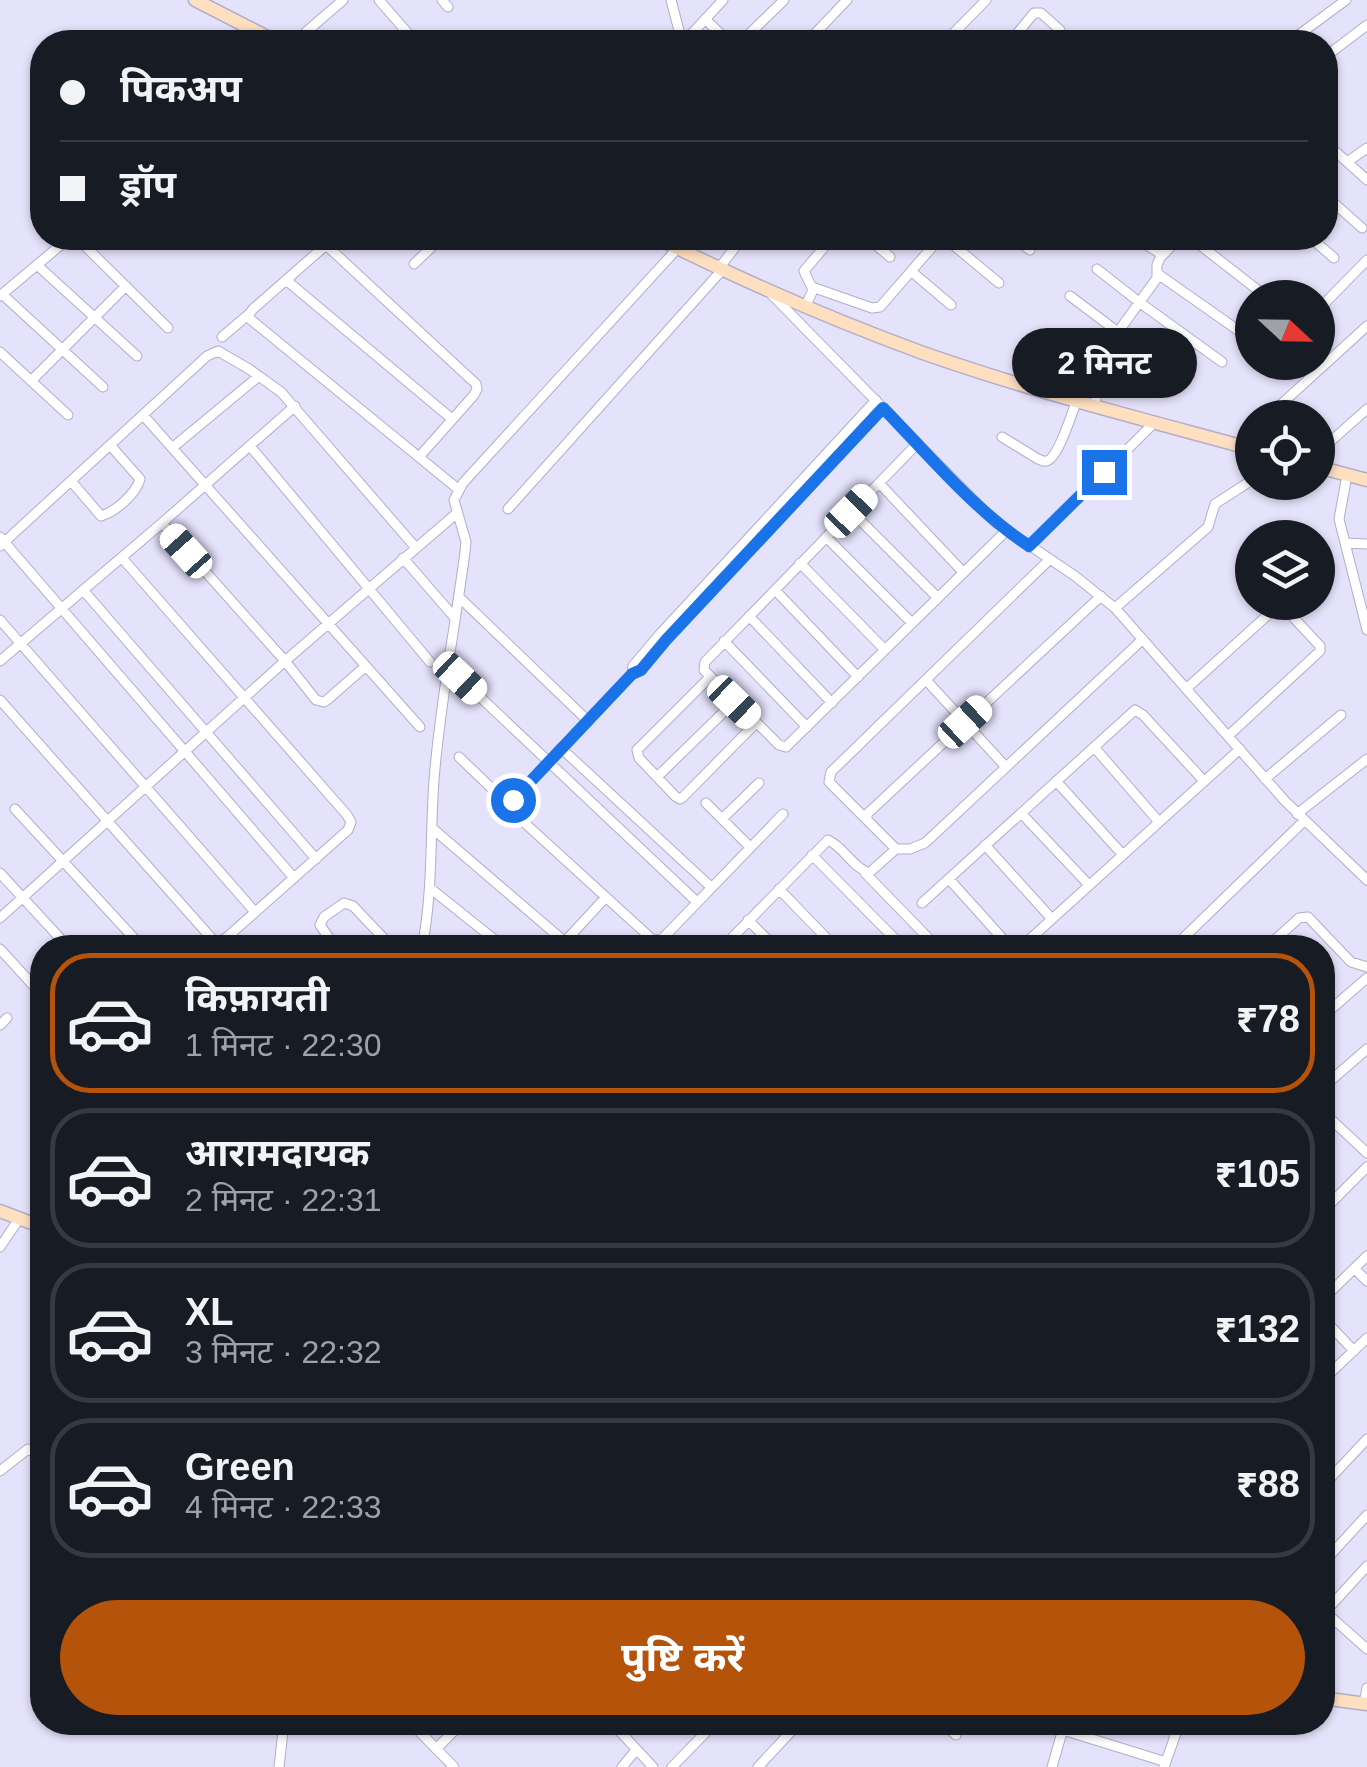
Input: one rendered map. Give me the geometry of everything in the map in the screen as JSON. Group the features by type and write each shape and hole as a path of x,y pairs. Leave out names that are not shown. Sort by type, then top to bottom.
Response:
{"street":[{"path":"195,0 250,30"},
{"path":"311,30 344,0"},
{"path":"379,0 405,30"},
{"path":"672,0 680,30"},
{"path":"695,30 724,0"},
{"path":"753,30 784,0"},
{"path":"818,30 847,0"},
{"path":"957,30 986,0"},
{"path":"1305,30 1346,0"},
{"path":"1020,30 1038,12 1060,30"},
{"path":"706,19 717,30"},
{"path":"1338,48 1367,25"},
{"path":"1347,162 1367,148"},
{"path":"1338,154 1367,180"},
{"path":"1338,207 1362,228"},
{"path":"55,250 1,295 103,387"},
{"path":"89,250 168,328"},
{"path":"222,338 320,250"},
{"path":"339,250 476,384 474,395 419,457"},
{"path":"414,264 429,250"},
{"path":"424,935 440,724 466,542 454,500 458,489 678,250"},
{"path":"699,250 766,288 984,511 1115,608 1300,817 1367,880"},
{"path":"508,509 733,250"},
{"path":"804,326 811,299 804,271 822,250"},
{"path":"882,250 890,257"},
{"path":"766,288 876,309 885,304 932,250"},
{"path":"958,250 999,283"},
{"path":"1154,250 1162,255"},
{"path":"1095,399 1118,332 1155,282 1157,265 1167,250"},
{"path":"1206,250 1245,280"},
{"path":"1325,250 1334,258"},
{"path":"1335,293 1367,260"},
{"path":"37,265 136,356"},
{"path":"1097,269 1222,362"},
{"path":"912,272 952,305"},
{"path":"1158,274 1235,328"},
{"path":"286,280 452,419"},
{"path":"31,381 126,286"},
{"path":"1070,296 1118,332"},
{"path":"811,299 925,353 1076,400 1095,399 1155,422 1235,445"},
{"path":"249,314 252,322 458,489"},
{"path":"1286,400 1367,326"},
{"path":"1043,336 1108,354"},
{"path":"0,352 68,414"},
{"path":"294,878 2,542 213,352 224,354 282,392 416,548"},
{"path":"172,448 259,376"},
{"path":"1002,437 1038,459 1049,461 1057,451 1076,400"},
{"path":"509,804 879,404"},
{"path":"0,661 295,406"},
{"path":"1335,438 1367,408"},
{"path":"143,415 420,727"},
{"path":"1029,546 1155,422"},
{"path":"918,443 724,642 703,666 710,678 782,748 807,728 1006,531"},
{"path":"72,480 101,516 134,491 140,479 110,445"},
{"path":"250,446 430,662"},
{"path":"1335,472 1367,480"},
{"path":"1348,475 1339,514 1367,630"},
{"path":"878,483 964,572"},
{"path":"1115,608 1208,528 1218,500 1235,490"},
{"path":"851,511 938,598"},
{"path":"0,918 284,660 456,513"},
{"path":"162,523 316,700 324,702 366,666"},
{"path":"826,537 912,623"},
{"path":"1344,543 1367,544"},
{"path":"122,558 350,822 348,830 229,935"},
{"path":"403,558 454,618"},
{"path":"896,849 829,782 828,776 1050,559"},
{"path":"800,563 886,650"},
{"path":"1352,576 1367,576"},
{"path":"82,590 316,858"},
{"path":"775,590 858,677"},
{"path":"867,820 871,810 1101,596"},
{"path":"459,597 587,720"},
{"path":"749,616 832,703"},
{"path":"0,620 255,912"},
{"path":"1186,689 1262,620"},
{"path":"1228,736 1320,651 1320,646 1296,620"},
{"path":"865,873 896,849 917,848 1142,639"},
{"path":"724,642 807,728"},
{"path":"460,678 697,902"},
{"path":"710,678 638,750 637,755 657,777 680,799 756,723"},
{"path":"926,680 1006,766"},
{"path":"0,700 209,935"},
{"path":"657,777 734,702"},
{"path":"922,903 1135,710 1204,781"},
{"path":"1265,778 1340,715"},
{"path":"1094,747 1159,822"},
{"path":"561,748 712,887"},
{"path":"1034,935 1240,749"},
{"path":"458,757 647,935"},
{"path":"1186,935 1300,817 1367,758"},
{"path":"1056,781 1122,855"},
{"path":"722,819 759,783"},
{"path":"706,804 750,847"},
{"path":"15,809 132,935"},
{"path":"1021,813 1089,885"},
{"path":"665,935 783,814"},
{"path":"432,828 554,935"},
{"path":"734,935 824,842 831,840 925,935"},
{"path":"986,846 1052,919"},
{"path":"812,855 891,935"},
{"path":"1358,871 1367,863"},
{"path":"0,873 57,935"},
{"path":"949,879 999,935"},
{"path":"430,888 489,935"},
{"path":"779,889 823,935"},
{"path":"574,935 606,897"},
{"path":"327,935 320,925 324,917 344,903 353,906 381,935"},
{"path":"1281,935 1299,918 1308,917 1325,935"},
{"path":"748,920 763,935"},
{"path":"1335,945 1351,962 1367,967"},
{"path":"0,948 30,982"},
{"path":"1335,1005 1367,978"},
{"path":"1335,1077 1367,1049"},
{"path":"1357,1058 1367,1068"},
{"path":"1335,1123 1367,1153"},
{"path":"1335,1193 1367,1167"},
{"path":"0,1211 30,1223"},
{"path":"0,1248 20,1219"},
{"path":"1335,1288 1367,1256"},
{"path":"1355,1269 1367,1281"},
{"path":"1335,1330 1354,1350"},
{"path":"1335,1368 1367,1338"},
{"path":"1335,1474 1367,1439"},
{"path":"0,1471 30,1449"},
{"path":"1335,1550 1367,1515"},
{"path":"1335,1599 1367,1566"},
{"path":"1335,1619 1365,1643"},
{"path":"1335,1699 1366,1703 1367,1688"},
{"path":"279,1767 283,1735"},
{"path":"423,1735 454,1767"},
{"path":"436,1749 450,1735"},
{"path":"622,1735 653,1767"},
{"path":"672,1767 703,1735"},
{"path":"758,1767 788,1735"},
{"path":"1052,1767 1061,1735"},
{"path":"1088,1735 1165,1764 1175,1735"},
{"path":"622,1767 636,1750"}],"route":[{"path":"513,800 632,674 641,670 883,408 984,511 1029,546 1104,472"}]}
